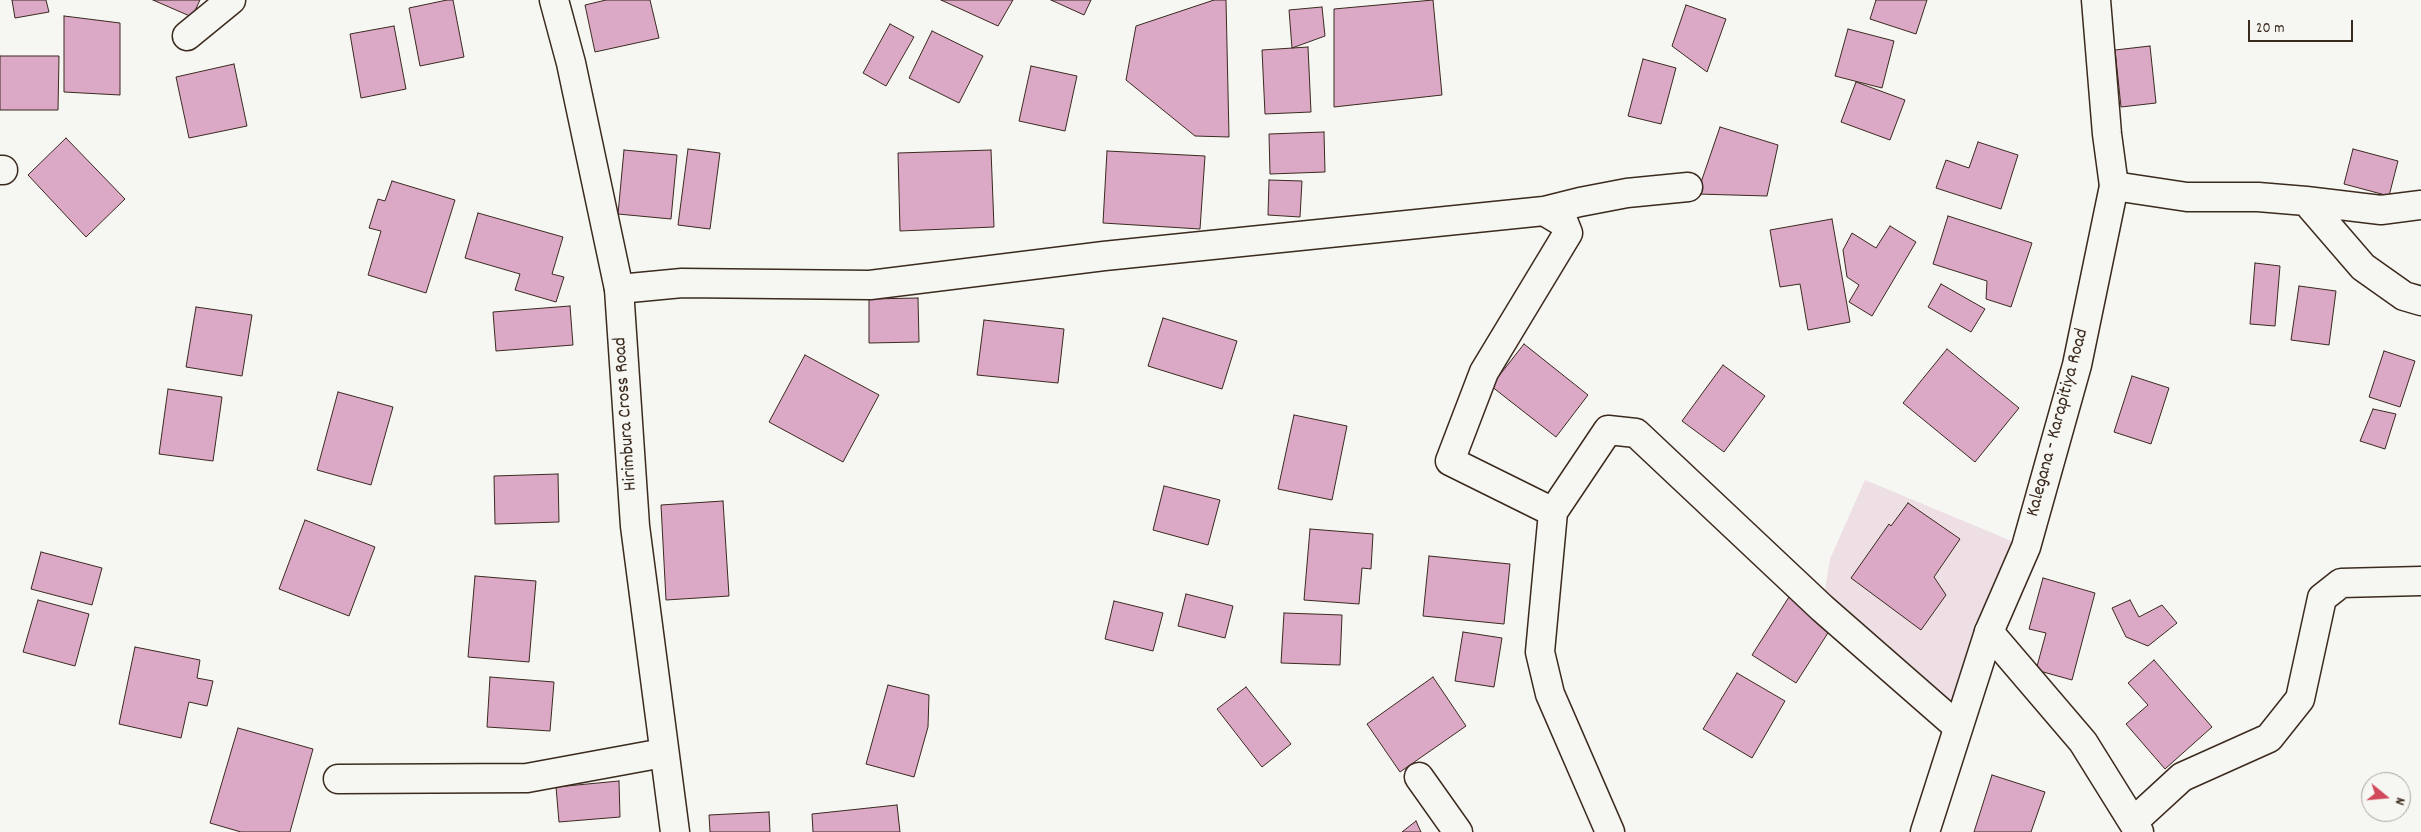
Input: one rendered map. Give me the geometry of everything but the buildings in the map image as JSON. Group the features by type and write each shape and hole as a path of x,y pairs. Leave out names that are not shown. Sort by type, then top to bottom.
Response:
{"street":[{"path":"187,36 231,0"},
{"name":"Hirimbura Cross Road","path":"554,0 571,63 619,289 634,526 663,753 676,832"},
{"name":"Kalegana - Karapitiya Road","path":"1925,832 1989,632 2026,547 2077,364 2114,186 2107,134 2096,0"},
{"path":"2114,186 2186,197 2258,197 2381,210 2421,205"},
{"path":"619,289 682,283 870,285 1104,256 1544,212 1580,202 1627,193 1688,187"},
{"path":"2306,201 2363,267 2404,296 2421,301"},
{"path":"1544,212 1564,224 1568,233 1484,372 1450,461 1554,512"},
{"path":"1610,832 1550,694 1540,652 1554,512 1608,430 1636,433 1822,608 1958,728"},
{"path":"1989,632 2083,742 2136,827 2182,777 2269,738 2300,699 2322,598 2341,583 2421,581"},
{"path":"338,779 527,778 663,753"},
{"path":"1419,777 1458,832"}],"shaded area":[{"path":"1865,480 2026,547 1958,727 1822,608 1830,559"}]}
